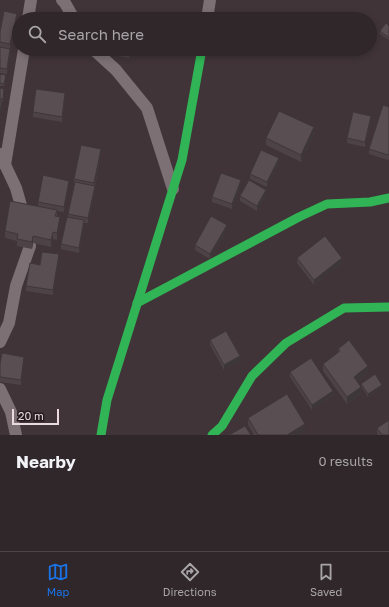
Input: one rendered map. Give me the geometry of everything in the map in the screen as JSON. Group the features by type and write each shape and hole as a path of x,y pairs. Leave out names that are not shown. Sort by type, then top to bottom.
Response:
{"street":[{"path":"29,12 31,0"},
{"path":"62,0 70,12"},
{"path":"208,12 210,0"},
{"path":"0,342 9,323 16,286 30,246 24,216 16,188 3,160 23,56"},
{"path":"101,56 116,70 147,108 173,189"},
{"path":"101,435 108,400 182,160 201,56"},
{"path":"137,303 299,217 327,204 370,202 389,198"},
{"path":"212,435 222,426 252,376 286,343 344,308 389,307"},
{"path":"0,389 11,412 16,435"}],"building":[{"path":"4,11 12,13 12,35 10,44 0,42 0,32"},
{"path":"386,23 389,26 389,38 380,31"},
{"path":"0,47 10,49 7,69 0,68"},
{"path":"0,74 6,75 4,84 0,83"},
{"path":"0,88 4,89 3,99 0,99"},
{"path":"36,89 65,93 62,117 33,112"},
{"path":"0,101 2,102 0,112"},
{"path":"383,105 389,107 388,155 369,149"},
{"path":"279,111 314,127 301,155 266,138"},
{"path":"353,112 371,116 365,142 347,138"},
{"path":"81,145 101,149 94,183 74,179"},
{"path":"261,150 279,158 267,182 250,174"},
{"path":"221,173 241,180 232,204 212,197"},
{"path":"43,175 69,181 64,207 38,202"},
{"path":"249,180 266,190 257,206 240,196"},
{"path":"75,182 95,186 88,218 68,214"},
{"path":"10,201 57,210 55,216 60,217 57,233 53,232 51,240 33,236 32,242 17,239 18,234 5,231"},
{"path":"211,216 227,225 210,254 195,245"},
{"path":"67,217 84,220 79,248 61,244"},
{"path":"325,236 342,258 314,280 297,258"},
{"path":"42,252 59,254 53,290 26,286 30,263 40,265"},
{"path":"226,331 240,356 224,365 210,340"},
{"path":"349,340 368,366 354,377 361,387 347,397 323,364 340,351 338,349"},
{"path":"2,353 24,357 21,380 0,377"},
{"path":"311,358 333,391 312,405 290,372"},
{"path":"375,374 382,385 368,394 361,384"},
{"path":"287,394 305,424 287,435 258,435 248,418"},
{"path":"389,420 389,435 382,435 377,428"},
{"path":"245,426 251,435 229,435"}],"traffic: fast":[{"path":"101,435 107,400 182,160 201,56"},
{"path":"137,303 299,217 327,204 370,202 389,198"},
{"path":"212,435 222,426 252,376 286,343 344,308 389,307"}]}
